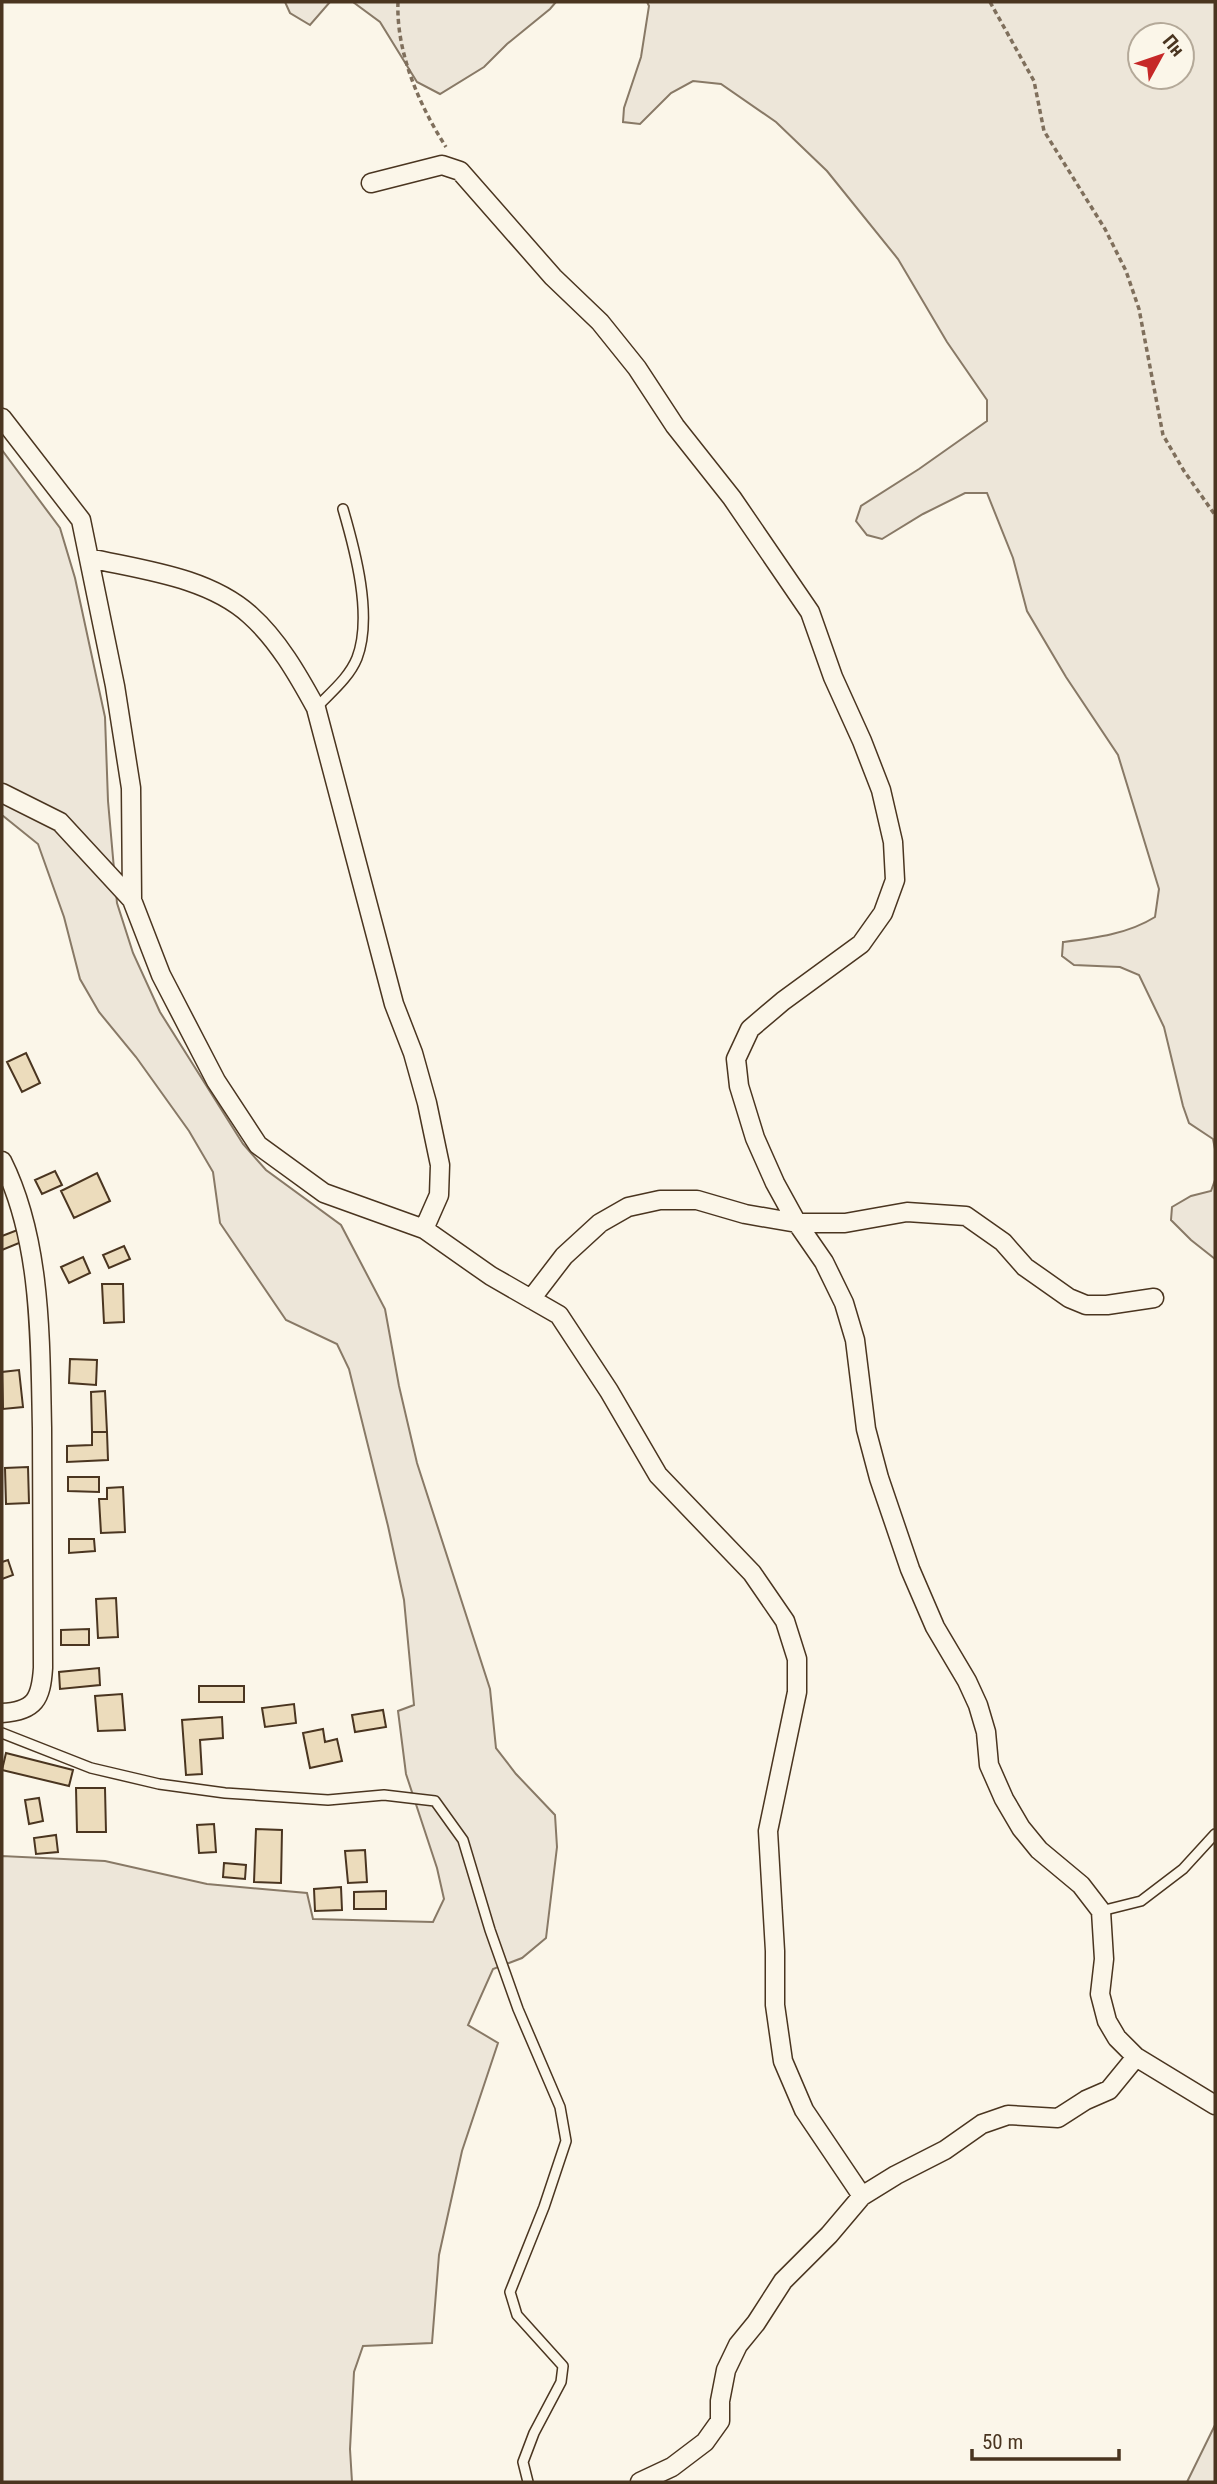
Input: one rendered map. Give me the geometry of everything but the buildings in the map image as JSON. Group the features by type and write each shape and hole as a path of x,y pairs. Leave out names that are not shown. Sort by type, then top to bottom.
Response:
{"street":[{"path":"371,183 442,165 460,171 554,277 600,322 636,368 675,426 724,488 810,612 833,677 881,790 893,842 895,880 883,913 861,944 783,1001 750,1030 736,1059 739,1086 755,1138 775,1183 797,1223 824,1262 844,1303 855,1340 866,1429 879,1478 935,1627 978,1704 986,1732 989,1765 1021,1828 1039,1850 1080,1885 1101,1911 1104,1959 1100,1994 1107,2021 1117,2038 1136,2057 1215,2105"},
{"path":"2,418 81,520 115,686 131,788 132,900 161,975 216,1081 258,1145 324,1193 424,1229 491,1276 559,1315 609,1391 658,1475 752,1573 785,1621 797,1659 797,1692 768,1831 775,1951 775,2005 783,2060 804,2110 862,2196"},
{"path":"89,558 188,581 222,596 250,615 268,636 295,670 316,708 394,1004 413,1053 427,1103 440,1165 439,1195 424,1229"},
{"path":"2,793 60,822 132,900"},
{"path":"2,1161 21,1213 34,1272 40,1330 43,1668 38,1697 32,1704 23,1710 2,1713"},
{"path":"531,1299 564,1255 600,1223 628,1207 660,1200 697,1200 745,1214 797,1223 845,1223 907,1212 966,1216 1003,1242 1025,1267 1069,1298 1086,1305 1107,1305 1154,1298"},
{"path":"640,2482 673,2467 705,2442 720,2421 720,2402 726,2370 738,2345 783,2281 862,2196 945,2150 982,2124 1008,2115 1058,2118 1086,2100 1109,2090 1136,2057"}],"lane":[{"path":"316,708 343,680 357,658 363,625 353,544 343,509"},
{"path":"2,1733 91,1768 159,1784 225,1793 328,1800 384,1795 435,1801 463,1840 490,1930 518,2009 560,2107 566,2141 544,2207 510,2292 517,2315 563,2366 561,2382 534,2433 523,2462 528,2482"},
{"path":"1101,1911 1141,1901 1183,1869 1215,1834"}],"path":[{"path":"398,2 402,44 421,103 460,171"},
{"path":"990,2 1034,81 1044,131 1105,229 1126,271 1139,309 1163,435 1215,515"}],"shaded area":[{"path":"285,2 330,2 310,25 290,13"},
{"path":"353,2 556,2 484,67 440,94 417,82 380,22"},
{"path":"647,2 1215,2 1215,1149 1213,1139 1189,1123 1164,1027 1139,975 1120,967 1074,965 1062,956 1063,942 1122,931 1155,917 1159,889 1118,755 1066,677 1027,611 1013,558 987,493 965,493 882,539 867,535 856,521 861,506 987,421 987,400 947,342 898,259 827,171 776,122 721,84 693,81 671,93 640,124 623,122 624,108 641,57 649,6"},
{"path":"2,450 60,528 75,578 105,717 108,801 117,903 133,953 160,1012 243,1144 266,1170 341,1225 385,1309 417,1463 490,1689 496,1748 516,1774 555,1815 557,1847 546,1938 522,1958 493,1969 468,2025 498,2043 462,2151 439,2255 432,2343 363,2346 354,2372 350,2449 352,2482 2,2482 2,1856 105,1861 207,1884 307,1893 313,1919 433,1922 444,1899 437,1868 406,1774 398,1711 414,1705 404,1600 349,1369 337,1344 286,1320 220,1223 213,1172 189,1131 136,1057 99,1012 80,979 64,917 38,844 2,815"},
{"path":"1215,1180 1215,1259 1171,1220 1172,1207 1191,1196 1211,1191"},
{"path":"1215,2425 1215,2482 1187,2482"}]}
